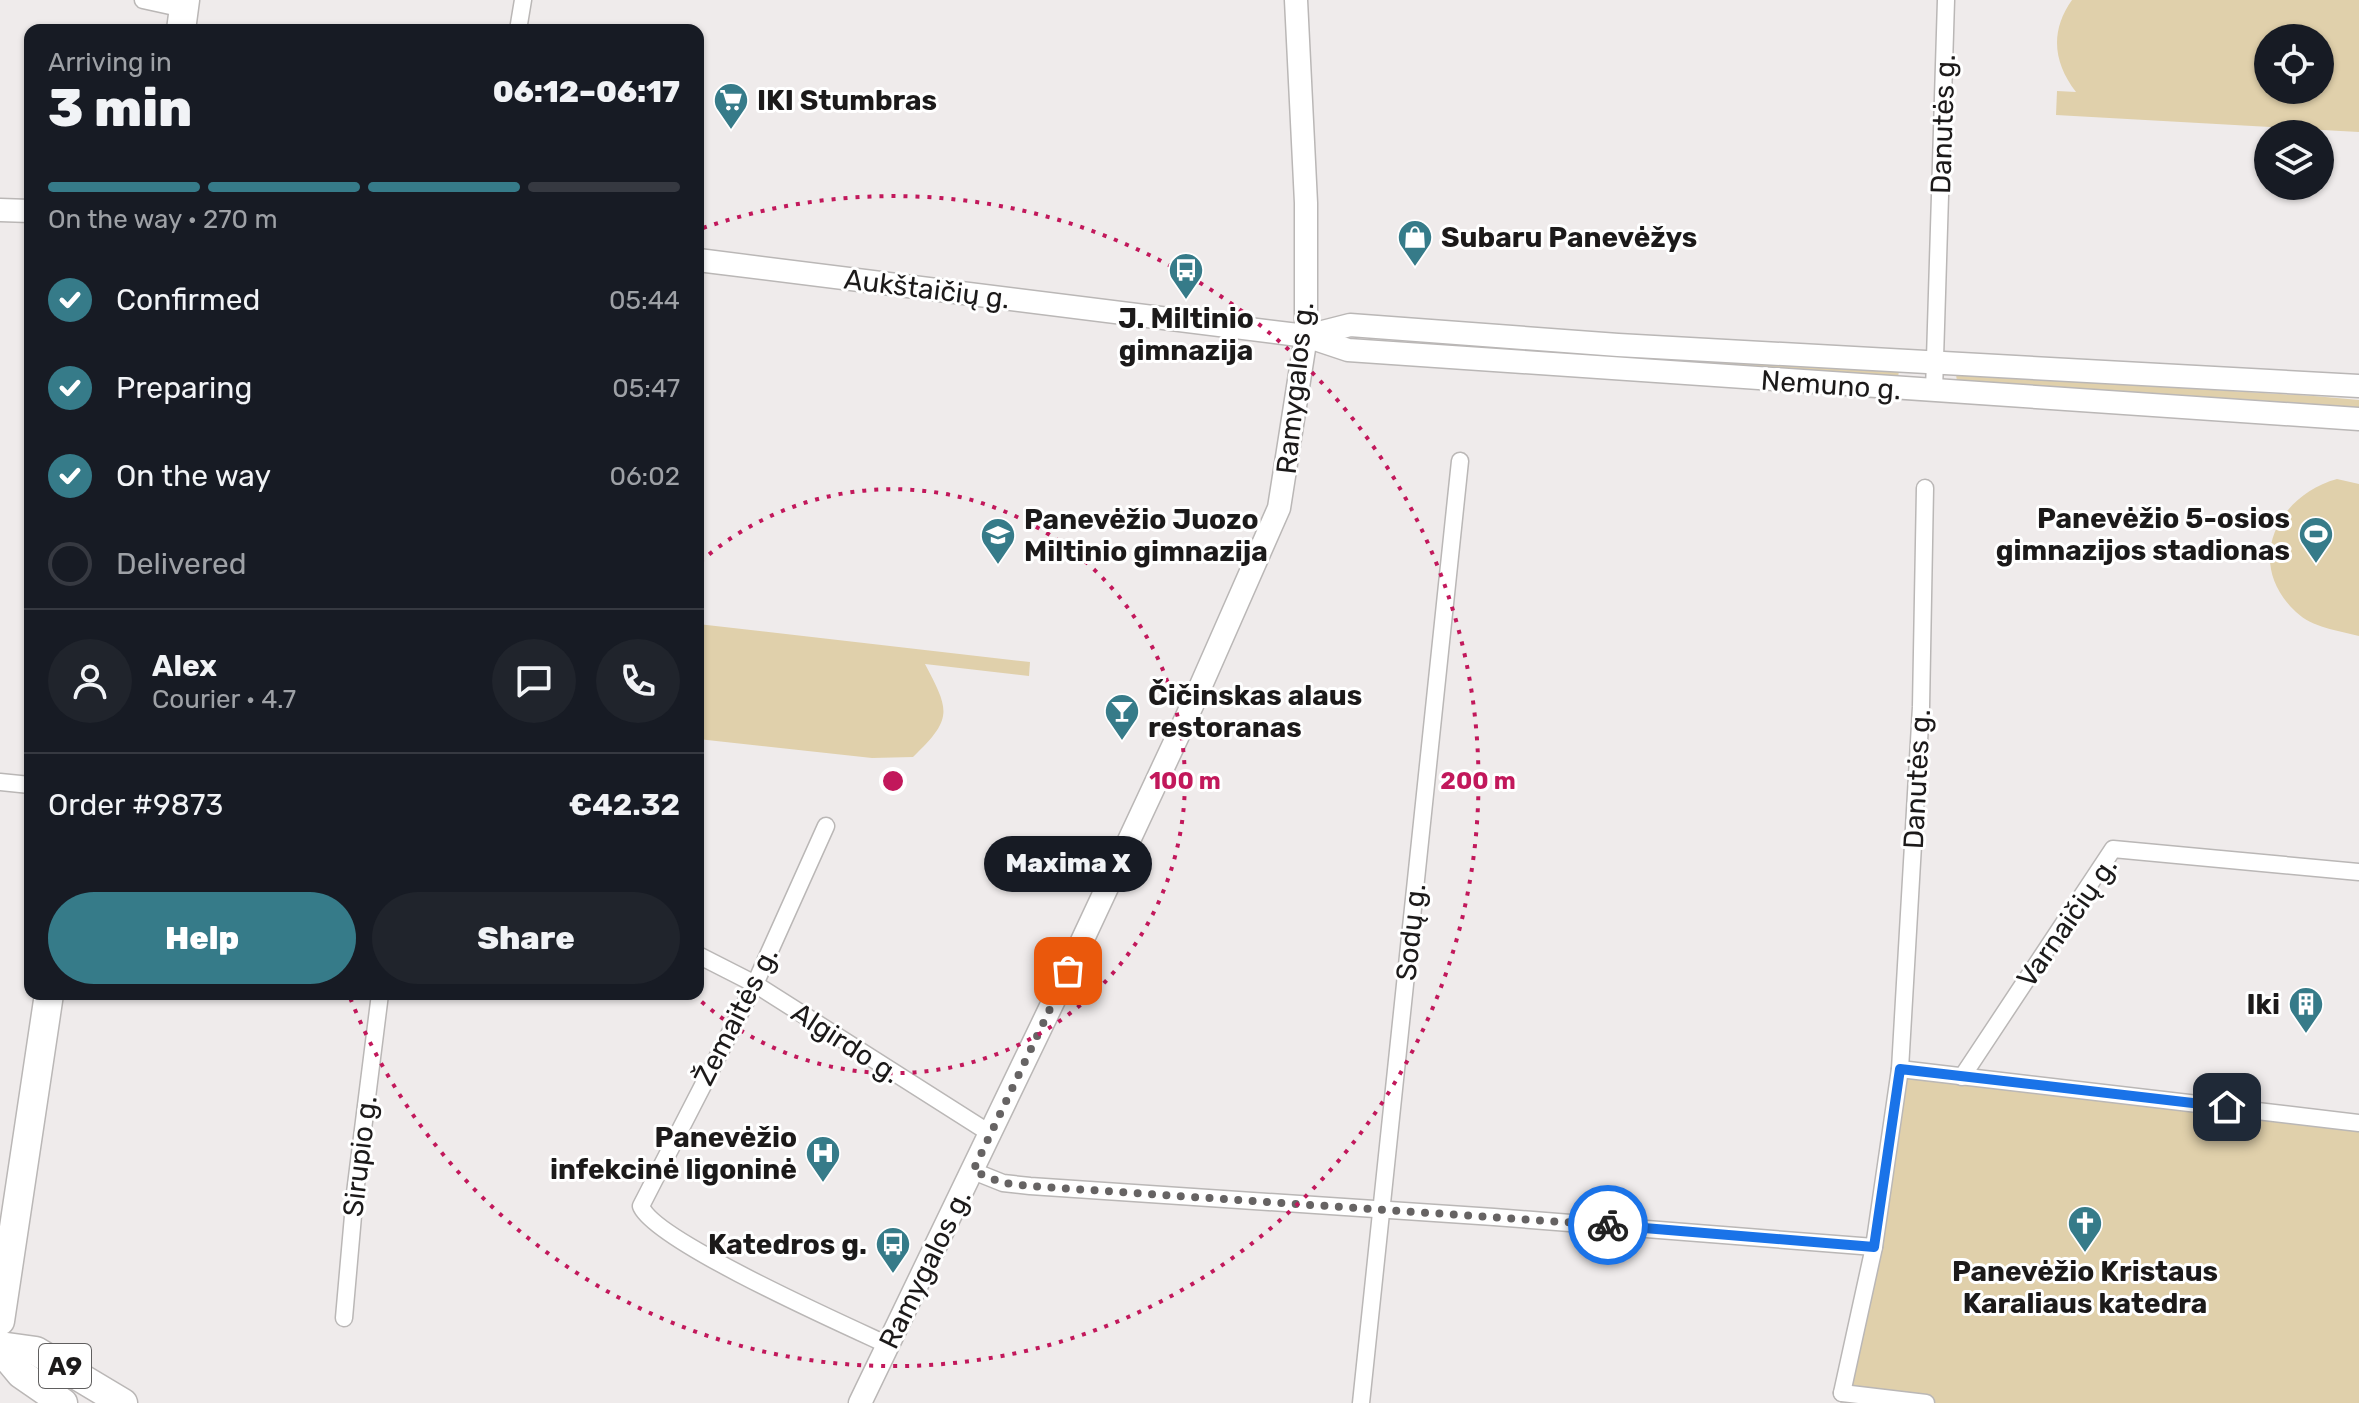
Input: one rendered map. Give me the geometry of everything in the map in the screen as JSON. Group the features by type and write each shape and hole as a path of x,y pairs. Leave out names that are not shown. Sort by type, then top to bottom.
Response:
{"highway":[{"path":"0,1321 48,1000"},
{"name":"A9","path":"0,1347 21,1374 63,1403"},
{"name":"A9","path":"0,1347 36,1351 123,1403"}],"main road":[{"name":"Ramygalos g.","path":"860,1403 991,1134 1268,539 1286,481 1306,336 1306,203 1296,0"},
{"path":"0,210 24,211"},
{"name":"Aukštaičių g.","path":"704,261 1157,319"},
{"name":"Nemuno g.","path":"1157,319 1306,336 1348,350 1410,356 2359,419"},
{"name":"Nemuno g.","path":"1306,336 1350,325 1618,345 1935,360 2359,386"}],"street":[{"path":"143,0 184,13"},
{"path":"519,24 523,0"},
{"name":"Danutės g.","path":"1934,391 1946,0"},
{"name":"Sodų g.","path":"1361,1403 1460,461"},
{"name":"Danutės g.","path":"1836,1398 1874,1247 1900,1069 1921,707 1925,488"},
{"path":"0,782 24,784"},
{"name":"Žemaitės g.","path":"826,826 755,984 642,1198 643,1213 651,1221 744,1277 888,1345"},
{"name":"Varnaičių g.","path":"1962,1077 2113,849 2359,872"},
{"name":"Algirdo g.","path":"704,958 755,984 991,1134"},
{"name":"Sirupio g.","path":"344,1318 355,1193 379,1000"},
{"path":"1900,1069 2359,1123"},
{"path":"973,1171 1003,1183 1030,1186 1382,1209 1874,1247"},
{"path":"1836,1398 1926,1403"}],"shaded area":[{"path":"2072,0 2359,0 2359,132 2334,131 2334,120 2254,120 2254,126 2056,115 2057,91 2076,92 2059,58 2060,23"},
{"path":"1351,339 1899,370 1898,378 1351,347"},
{"path":"1956,374 2314,396 2359,400 2359,408 1957,382"},
{"name":"Panevėžio 5-osios gimnazijos stadionas","path":"2337,479 2359,484 2359,636 2310,622 2296,612 2280,593 2272,573 2270,553 2274,534 2284,516 2298,500"},
{"path":"704,625 1030,662 1029,676 925,664 943,703 941,723 936,732 913,757 872,758 704,740"},
{"path":"1900,1069 2359,1123 2359,1403 1926,1403 1842,1393"}],"way so far":[{"path":"1068,971 973,1171 1003,1183 1030,1186 1608,1225"}],"place":[{"name":"IKI Stumbras","path":"731,131"},
{"name":"Subaru Panevėžys","path":"1415,268"},
{"name":"J. Miltinio gimnazija","path":"1186,301"},
{"name":"Panevėžio 5-osios gimnazijos stadionas","path":"2316,565"},
{"name":"Panevėžio Juozo Miltinio gimnazija","path":"998,566"},
{"name":"Čičinskas alaus restoranas","path":"1122,742"},
{"name":"Maxima X","path":"1068,971"},
{"name":"Iki","path":"2306,1035"},
{"name":"Panevėžio infekcinė ligoninė","path":"823,1184"},
{"name":"Panevėžio Kristaus Karaliaus katedra","path":"2085,1254"},
{"name":"Katedros g.","path":"893,1275"}],"route":[{"path":"1608,1225 1874,1247 1900,1069 2227,1107"}]}
